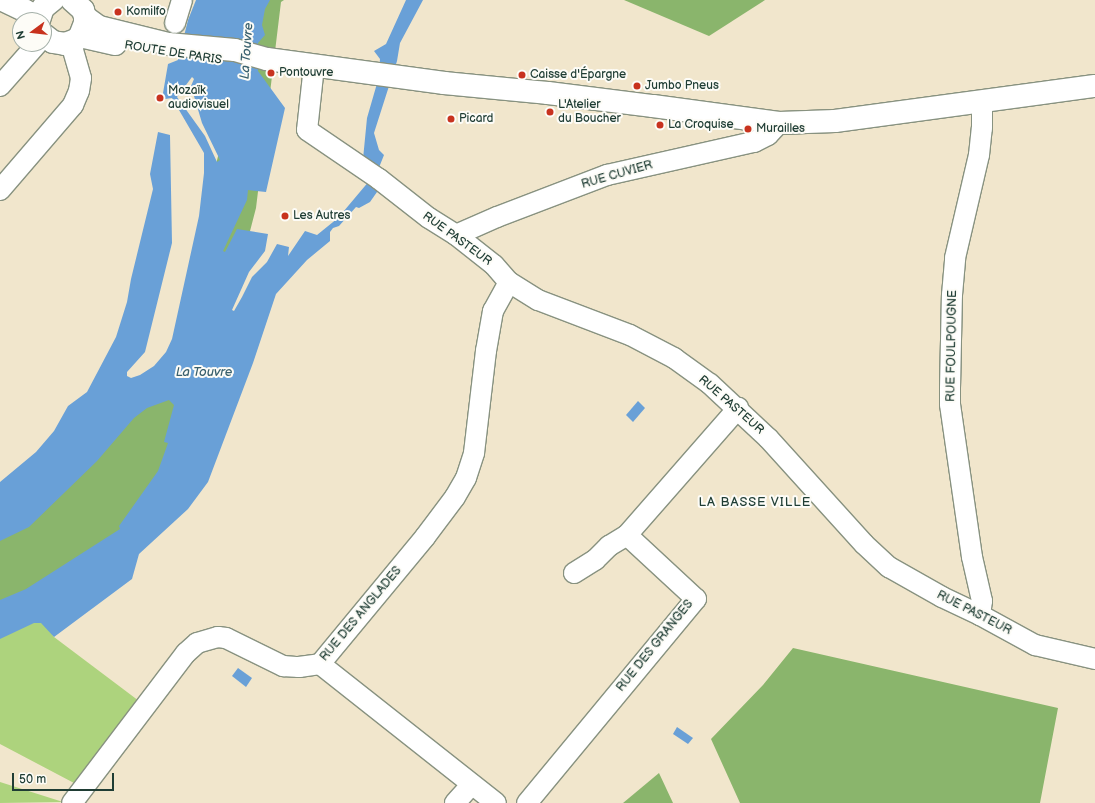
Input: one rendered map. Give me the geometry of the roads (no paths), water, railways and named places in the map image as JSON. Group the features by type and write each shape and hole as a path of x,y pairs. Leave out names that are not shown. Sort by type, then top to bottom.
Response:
{"main road":[{"path":"2,0 26,11 42,9"},
{"path":"52,41 65,44 77,24 99,27 168,49 235,50 267,60 444,83 548,92 779,124 834,122 1095,86"}],"street":[{"path":"175,22 182,0"},
{"path":"0,190 73,105 79,91 81,78 77,59 77,24"},
{"path":"0,86 30,52"},
{"name":"RUE PASTEUR","path":"314,66 308,130 379,179 429,218 456,235 494,265 509,282 538,300 630,335 674,358 710,384 738,408 768,438 864,544 889,567 942,598 980,615 1036,645 1095,659"},
{"name":"RUE FOULPOUGNE","path":"980,615 982,601 972,557 950,404 950,388 952,295 955,258 979,155 982,128 982,101"},
{"name":"RUE CUVIER","path":"456,235 497,217 607,175 754,142 768,135 779,124"},
{"name":"RUE DES ANGLADES","path":"72,803 186,653 197,643 218,637 226,638 283,666 299,667 320,664 425,537 455,497 466,478 474,453 486,351 493,311 509,282"},
{"path":"574,573 595,560 609,546 627,535 738,408"},
{"name":"RUE DES GRANGES","path":"527,803 696,599 627,535"},
{"path":"320,664 496,803"},
{"path":"455,803 472,784"}],"water":[{"name":"La Touvre","path":"196,0 270,0 265,9 262,25 265,35 258,43 258,71 285,108 266,192 248,190 247,200 223,251 225,252 237,229 268,234 265,251 249,272 232,310 234,311 252,277 267,262 277,244 289,247 288,256 305,231 317,235 338,218 370,180 363,159 367,118 378,80 380,59 374,51 386,44 406,0 423,0 400,43 397,61 374,133 379,150 384,155 378,170 377,192 370,202 359,208 356,207 339,226 333,228 330,232 330,241 307,260 276,294 253,363 208,482 188,509 139,554 132,579 54,637 41,623 34,623 0,639 0,600 26,589 120,529 119,526 158,471 168,443 164,442 174,405 169,400 147,408 134,418 97,461 29,527 0,541 0,482 36,452 54,431 68,406 87,392 116,337 127,302 131,279 153,189 150,174 158,132 170,135 172,243 145,352 127,372 127,376 131,378 140,375 154,366 166,352 172,339 199,216 204,173 204,153 172,98 165,99 163,93 168,64 178,60 188,20","holes":["192,77 194,79 191,86 202,123 220,160 217,162 205,136 177,97"]},
{"path":"638,401 645,408 633,422 626,415"},
{"path":"238,668 252,678 246,687 232,676"},
{"path":"677,727 693,738 688,744 673,734"}],"place":[{"name":"Komilfo","path":"118,12"},
{"name":"Pontouvre","path":"271,73"},
{"name":"Caisse d'Épargne","path":"522,75"},
{"name":"Jumbo Pneus","path":"637,86"},
{"name":"Mozaïk audiovisuel","path":"160,98"},
{"name":"L'Atelier du Boucher","path":"550,112"},
{"name":"Picard","path":"451,119"},
{"name":"La Croquise","path":"660,125"},
{"name":"Murailles","path":"748,129"},
{"name":"Les Autres","path":"285,216"}],"district":[{"name":"LA BASSE VILLE","path":"755,502"}]}
